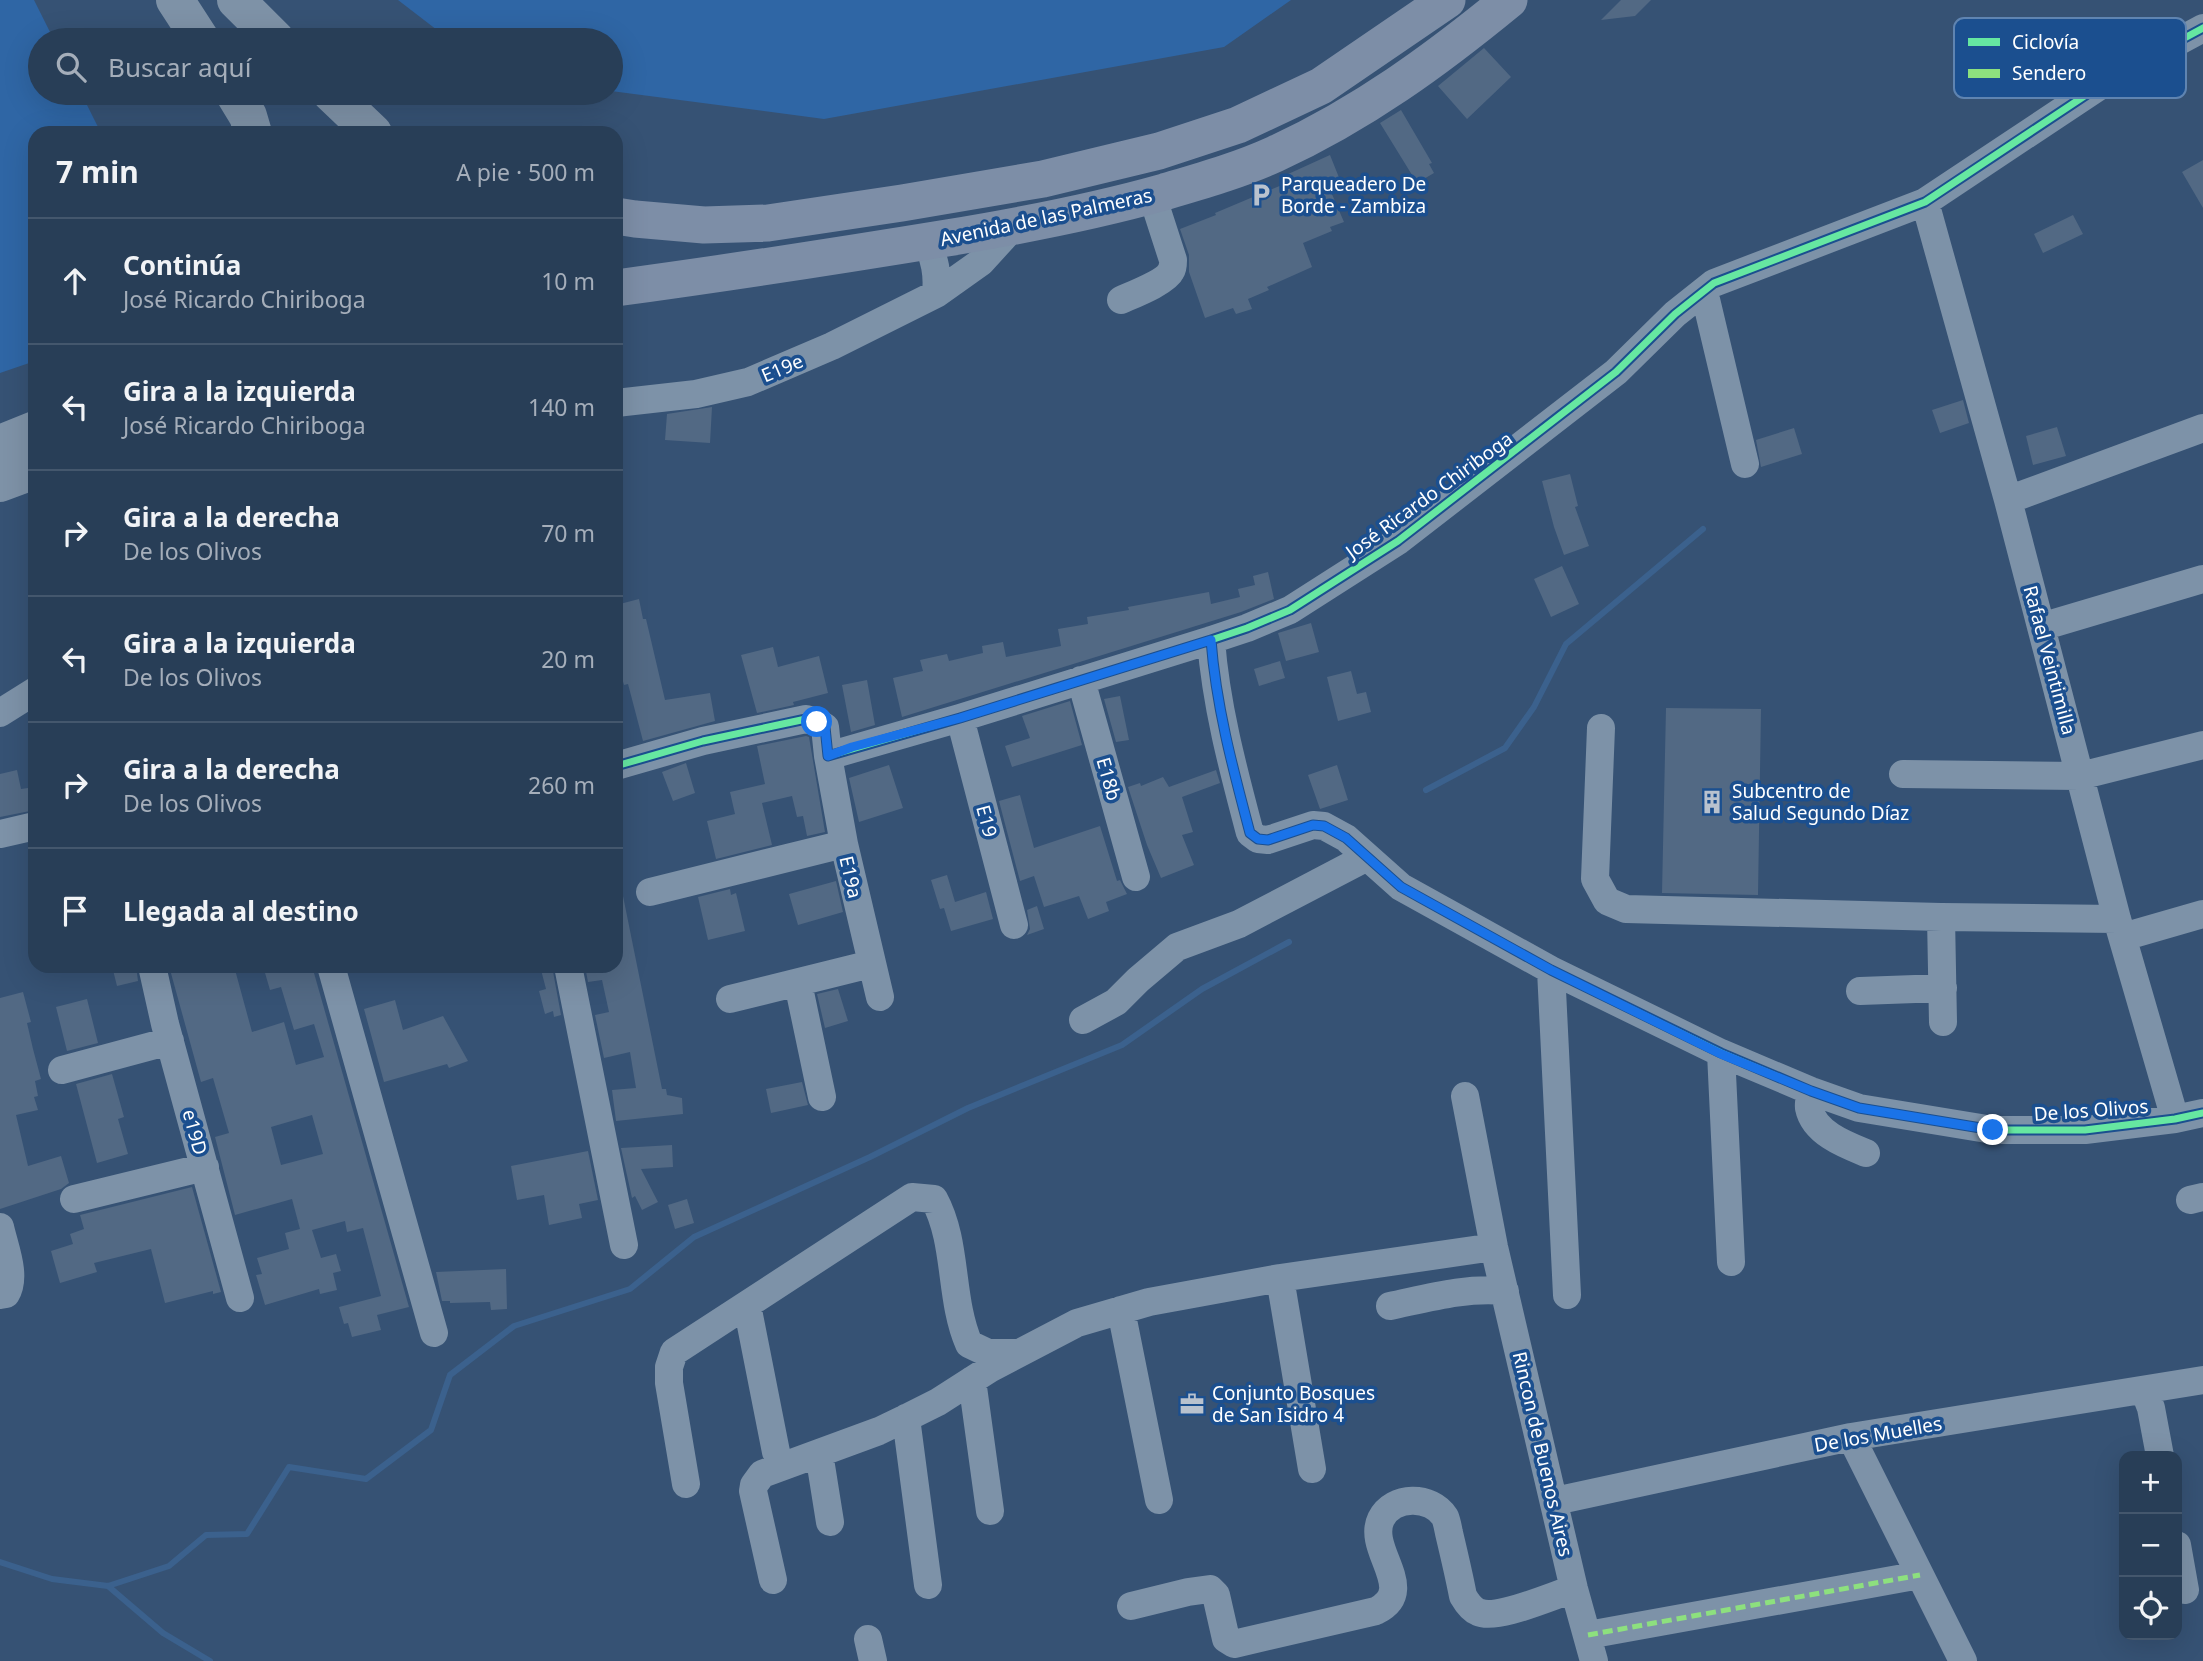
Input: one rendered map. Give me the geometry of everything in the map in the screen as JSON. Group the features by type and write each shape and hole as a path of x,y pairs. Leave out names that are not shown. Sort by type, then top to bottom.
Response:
{"highway":[{"path":"175,0 193,28"},
{"path":"236,0 264,28"},
{"path":"241,105 251,126"},
{"path":"344,105 366,126"},
{"path":"0,444 28,433"},
{"path":"0,483 28,473"}],"main road":[{"name":"Avenida de las Palmeras","path":"623,217 704,225 768,223 902,204 1043,179 1159,151 1238,125 1321,86 1447,0"},
{"name":"Avenida de las Palmeras","path":"623,287 1013,227 1110,207 1199,182 1273,155 1349,116 1445,52 1509,0"}],"street":[{"name":"José Ricardo Chiriboga","path":"2186,37 2203,28"},
{"name":"José Ricardo Chiriboga","path":"828,756 1211,640 1290,610 1398,541 1616,372 1675,314 1714,283 1925,202 2081,98"},
{"path":"1121,300 1157,282 1172,270 1173,260 1152,195"},
{"name":"Rafael Veintimilla","path":"1925,202 2008,500 2120,928 2175,1119"},
{"name":"E19e","path":"623,402 696,394 748,382 832,346 936,294 981,262 1013,227"},
{"path":"926,242 936,268 936,294"},
{"path":"1704,291 1745,464"},
{"path":"2008,500 2203,428"},
{"path":"2041,627 2203,579"},
{"name":"De los Olivos","path":"1211,640 1214,681 1226,744 1250,833 1258,839 1268,840 1313,825 1324,826 1346,838 1401,887 1551,970 1721,1054 1859,1108 1993,1130 2085,1129 2175,1119 2203,1113"},
{"name":"E18b","path":"1082,680 1136,877"},
{"path":"0,713 28,695"},
{"name":"E19","path":"960,718 1014,925"},
{"path":"623,764 703,741 806,719 825,727 828,756"},
{"path":"1601,728 1595,879 1607,901 1626,909 1941,917 2120,928 2203,914"},
{"path":"1903,774 2080,776 2203,745"},
{"name":"E19a","path":"828,756 844,844 880,997"},
{"path":"0,834 28,828"},
{"path":"650,892 844,844"},
{"path":"1083,1020 1116,1002 1138,979 1177,947 1239,924 1367,857"},
{"path":"1941,917 1943,1022"},
{"path":"730,999 871,964"},
{"path":"1551,970 1567,1295"},
{"name":"e19D","path":"154,973 240,1298"},
{"path":"333,973 434,1333"},
{"path":"569,973 624,1245"},
{"path":"798,983 822,1097"},
{"path":"1860,991 1943,988"},
{"path":"62,1070 170,1041"},
{"path":"1721,1054 1731,1262"},
{"path":"1811,1091 1809,1108 1819,1126 1839,1142 1866,1153"},
{"name":"Rincon de Buenos Aires","path":"1465,1096 1494,1247 1574,1589 1591,1648"},
{"path":"74,1199 205,1167"},
{"path":"686,1484 669,1383 669,1367 674,1352 912,1197 934,1199 943,1217 961,1327 969,1344 988,1353 1020,1353"},
{"path":"0,1227 11,1278 10,1287 3,1294"},
{"path":"773,1580 754,1498 754,1485 762,1474 906,1418 1077,1323 1149,1303 1280,1278 1494,1247"},
{"path":"1280,1278 1312,1469"},
{"path":"1390,1306 1455,1293 1489,1289 1505,1291"},
{"path":"747,1305 776,1452"},
{"path":"1121,1310 1158,1500"},
{"path":"972,1380 990,1511"},
{"name":"De los Muelles","path":"1555,1501 1851,1437 2203,1380"},
{"path":"2144,1390 2151,1408 2159,1451"},
{"path":"906,1418 928,1585"},
{"path":"1851,1437 1963,1661"},
{"path":"819,1453 831,1522"},
{"path":"1131,1606 1210,1589 1216,1595 1226,1640 1234,1644 1376,1611 1389,1601 1393,1591 1392,1579 1378,1539 1378,1527 1390,1508 1408,1500 1432,1506 1444,1516 1463,1596 1478,1612 1487,1614 1514,1610 1574,1589"},
{"path":"2182,1573 2185,1590"},
{"path":"1591,1648 1920,1576"}],"shaded area":[{"path":"0,0 34,0 48,28 28,28 28,105 87,105 98,126 28,126 28,363 0,373"},
{"path":"398,0 1291,0 1224,47 824,119 623,93 623,28 434,28"}],"building":[{"path":"1621,0 1651,0 1635,16 1601,20"},
{"path":"1484,48 1511,77 1467,119 1438,86"},
{"path":"1401,110 1432,163 1429,164 1434,173 1417,183 1380,123"},
{"path":"1330,155 1340,180 1328,185 1344,222 1330,227 1332,231 1303,243 1312,267 1267,287 1269,290 1248,299 1252,309 1236,314 1233,308 1205,318 1189,272 1189,255 1180,229 1289,182 1286,175"},
{"path":"2203,160 2203,208 2182,172"},
{"path":"2073,215 2083,234 2043,253 2034,234"},
{"path":"1963,400 1969,423 1940,433 1932,410"},
{"path":"712,407 710,443 665,440 667,414"},
{"path":"2057,427 2066,456 2033,465 2026,436"},
{"path":"1794,428 1802,454 1761,467 1756,440"},
{"path":"1570,474 1578,506 1575,507 1589,546 1564,555 1542,481"},
{"path":"1562,566 1579,604 1551,617 1534,579"},
{"path":"1268,572 1274,599 1241,612 902,717 893,678 923,671 920,660 947,654 949,661 983,653 982,646 1003,642 1006,657 1061,646 1058,629 1088,624 1087,617 1209,592 1211,604 1240,597 1238,589 1255,585 1253,576"},
{"path":"639,599 665,700 710,693 715,721 643,741 628,684 624,685 623,681 623,603"},
{"path":"1311,623 1319,652 1286,661 1278,633"},
{"path":"773,647 778,667 819,656 828,693 793,702 794,705 757,713 741,655"},
{"path":"1280,661 1285,678 1259,686 1254,669"},
{"path":"1351,671 1357,694 1366,692 1371,712 1338,721 1327,677"},
{"path":"867,680 875,725 851,732 842,685"},
{"path":"1120,696 1129,740 1116,742 1104,699"},
{"path":"1070,701 1082,745 1012,767 1005,746 1030,738 1022,716"},
{"name":"Subcentro de Salud Segundo Díaz","path":"1666,708 1761,709 1758,895 1662,893"},
{"path":"809,737 825,832 807,836 803,816 797,817 792,796 762,803 772,845 716,859 707,821 735,814 730,792 765,784 757,746"},
{"path":"686,763 695,793 673,801 662,772"},
{"path":"889,765 903,808 859,822 849,778"},
{"path":"1337,765 1348,800 1320,809 1308,775"},
{"path":"17,770 21,789 28,788 28,811 0,817 0,774"},
{"path":"1216,770 1220,783 1182,797 1193,832 1182,835 1194,865 1161,878 1128,787 1140,783 1141,786 1163,777 1169,787"},
{"path":"1020,795 1034,848 1100,826 1117,881 1120,880 1127,894 1106,902 1109,911 1088,919 1079,896 1044,907 1034,876 1020,881 999,801"},
{"path":"947,875 955,902 986,892 993,919 951,931 944,908 940,909 931,880"},
{"path":"836,881 843,912 798,925 789,894"},
{"path":"730,889 731,895 736,893 745,931 708,940 698,897"},
{"path":"623,896 662,1089 666,1089 667,1095 682,1098 683,1114 616,1121 612,1090 636,1088 630,1052 604,1058 595,1015 609,1012 602,980 588,982 586,973 623,973"},
{"path":"1037,906 1044,929 1027,935 1030,929 1027,910"},
{"path":"114,973 137,973 138,981 117,986"},
{"path":"171,973 236,973 252,1032 284,1022 296,1065 324,1057 314,1024 294,1030 281,987 270,990 265,973 314,973 409,1307 377,1315 381,1330 352,1337 348,1323 344,1324 339,1307 381,1296 363,1228 347,1232 345,1221 312,1230 321,1258 336,1254 341,1271 333,1273 337,1290 320,1294 319,1289 265,1305 256,1275 262,1274 257,1258 289,1249 285,1233 300,1229 292,1199 235,1215 215,1137 229,1133 213,1078 201,1082","holes":["312,1115 323,1154 281,1165 271,1127"]},
{"path":"542,973 553,973 561,1015 554,1017 553,1011 545,1014 539,991 546,989"},
{"path":"838,989 848,1021 825,1028 817,994"},
{"path":"23,992 31,1022 27,1023 41,1079 35,1081 38,1096 34,1097 38,1110 16,1115 28,1166 61,1156 69,1183 61,1189 0,1209 0,998"},
{"path":"87,999 98,1043 67,1051 56,1007"},
{"path":"395,1000 403,1030 443,1016 468,1061 449,1068 447,1064 384,1082 364,1009"},
{"path":"112,1074 124,1117 118,1119 128,1154 97,1163 76,1084"},
{"path":"802,1082 808,1105 771,1113 766,1089"},
{"path":"672,1145 673,1167 641,1169 658,1202 642,1210 635,1196 632,1198 621,1148"},
{"path":"588,1151 598,1200 579,1204 582,1218 549,1225 544,1195 517,1200 511,1166"},
{"path":"192,1187 221,1292 213,1294 213,1291 165,1303 151,1249 94,1263 97,1272 60,1283 51,1251 73,1244 70,1234 84,1229 80,1215"},
{"path":"687,1199 694,1223 675,1229 668,1205"},
{"path":"506,1269 507,1309 491,1310 490,1302 442,1301 436,1272"}],"waterway":[{"path":"1426,790 1505,748 1534,707 1566,644 1703,529"},
{"path":"0,1562 52,1579 108,1586 169,1566 206,1535 247,1534 289,1467 366,1479 431,1430 450,1375 514,1326 630,1289 694,1237 870,1157 968,1108 1122,1045 1202,989 1289,942"},
{"path":"108,1586 163,1633 210,1661"}],"marked path":[{"path":"1588,1635 1920,1575"}],"cycle path":[{"path":"2186,37 2203,28"},
{"path":"623,764 703,741 806,719 825,727 828,756 1211,640 1290,610 1398,541 1616,372 1675,314 1714,283 1925,202 2081,98"},
{"path":"1211,640 1221,713 1232,761 1250,833 1258,839 1268,840 1313,825 1324,826 1346,838 1401,887 1551,970 1721,1053 1859,1108 1993,1130 2085,1130 2203,1113"}],"place":[{"name":"Parqueadero De Borde - Zambiza","path":"1261,195"},
{"name":"Subcentro de Salud Segundo Díaz","path":"1712,802"},
{"name":"Conjunto Bosques de San Isidro 4","path":"1192,1404"}],"route":[{"path":"817,722 825,727 828,756 1211,640 1214,681 1226,744 1250,833 1258,839 1268,840 1313,825 1324,826 1346,838 1401,887 1551,970 1721,1054 1859,1108 1993,1130"}]}
